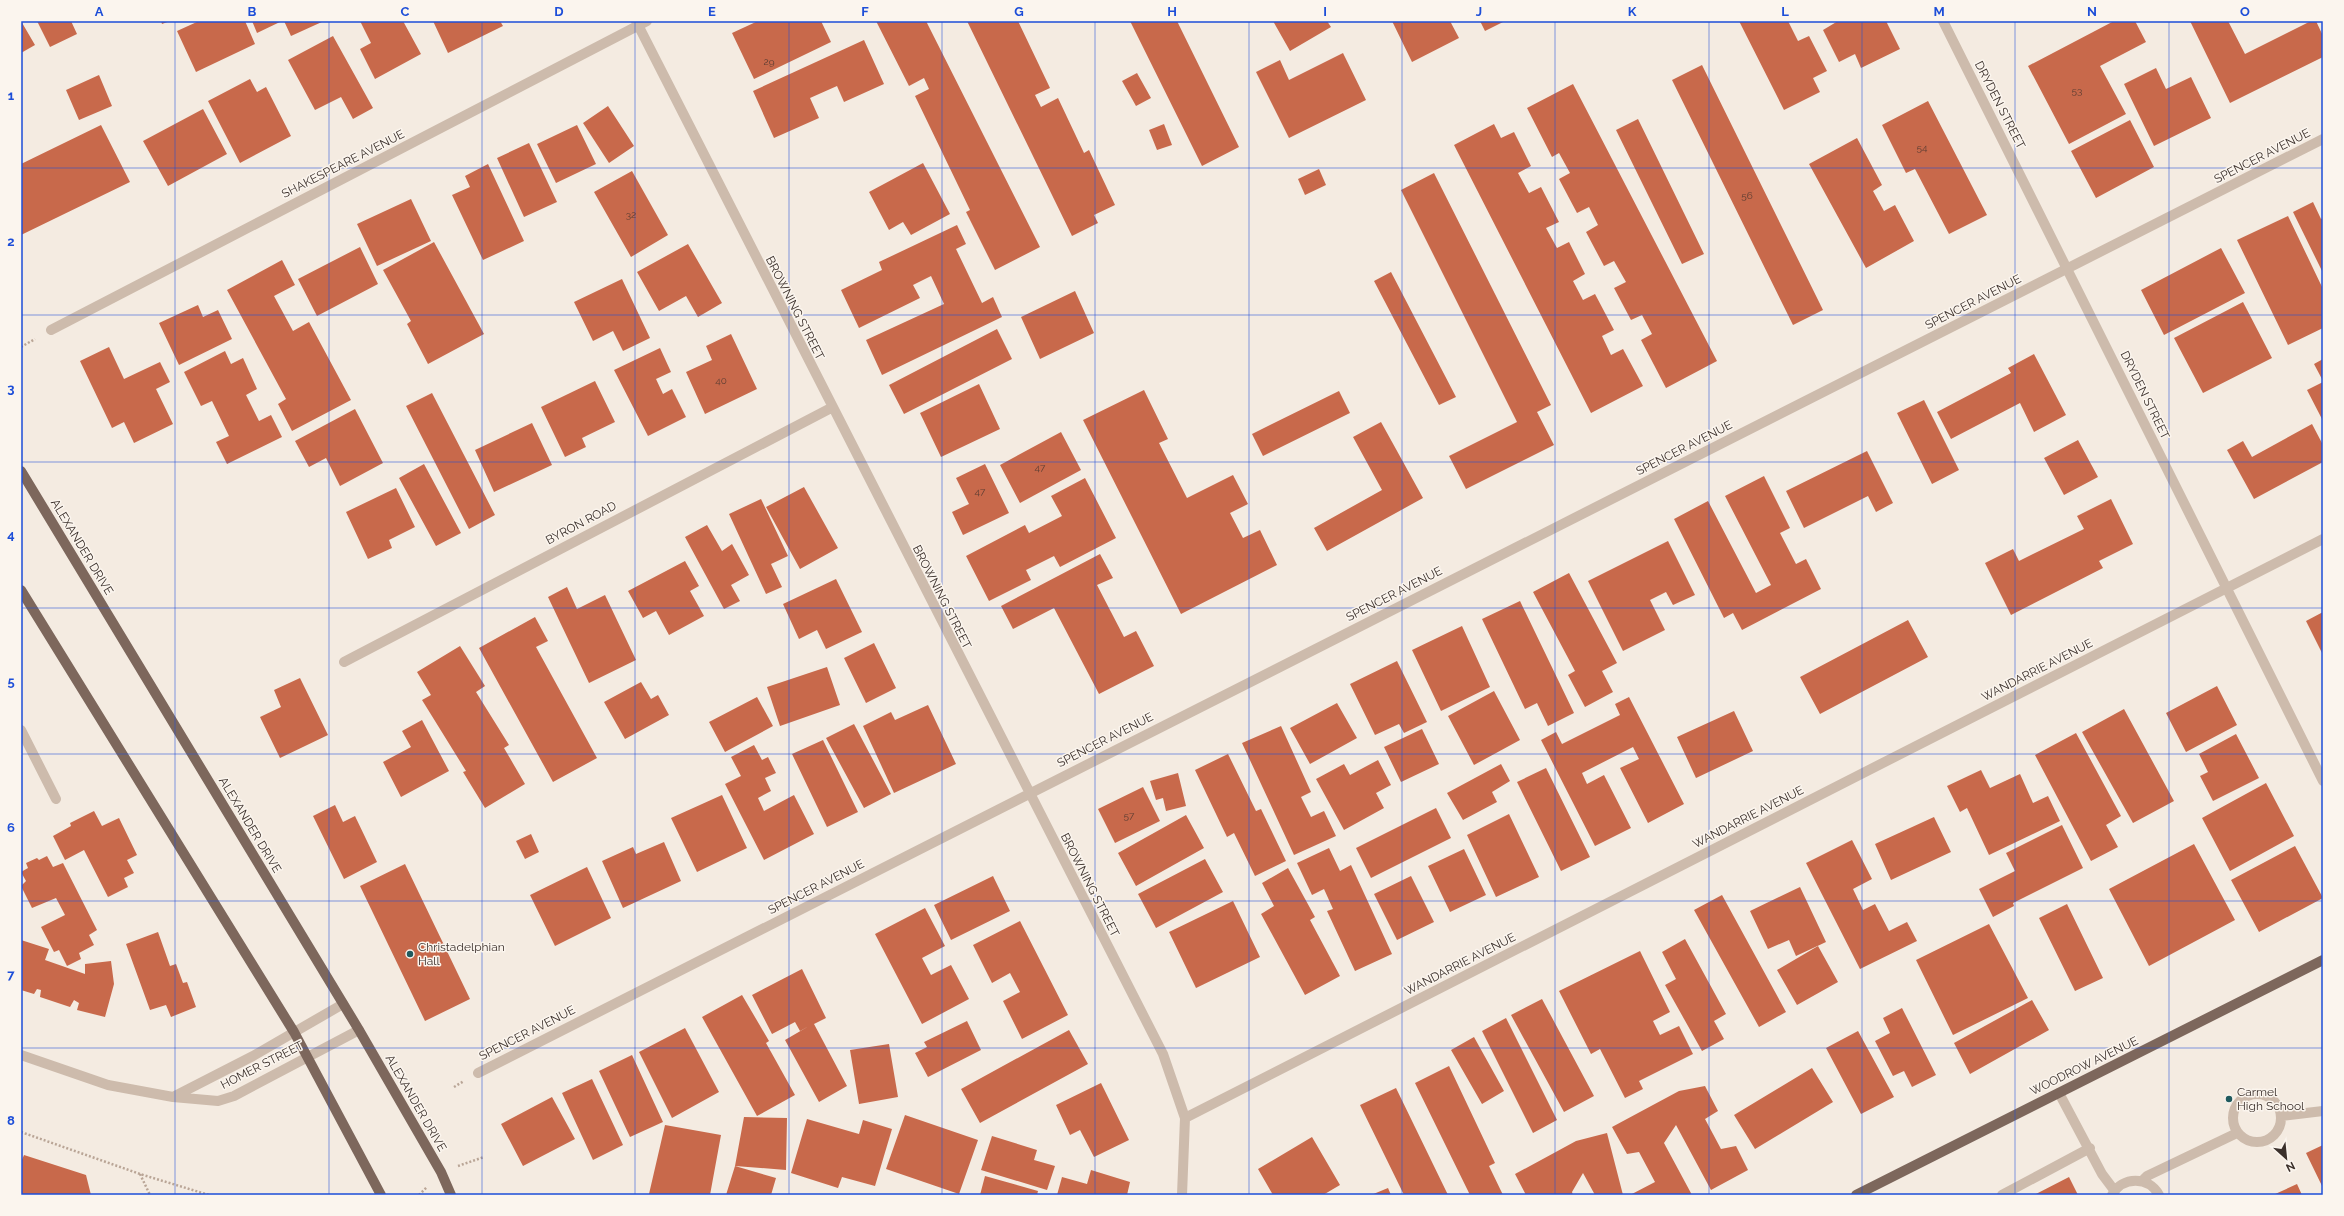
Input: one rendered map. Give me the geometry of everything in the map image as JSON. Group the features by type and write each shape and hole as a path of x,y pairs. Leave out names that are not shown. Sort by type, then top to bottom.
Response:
{"main road":[{"name":"ALEXANDER DRIVE","path":"21,471 359,1030 441,1172 451,1195"},
{"path":"21,590 294,1032 381,1195"},
{"name":"WOODROW AVENUE","path":"1856,1195 2323,960"}],"street":[{"name":"DRYDEN STREET","path":"1943,21 2323,781"},
{"name":"SHAKESPEARE AVENUE","path":"51,330 640,22"},
{"name":"BROWNING STREET","path":"640,22 831,408 1163,1054 1185,1118 1182,1195"},
{"name":"SPENCER AVENUE","path":"478,1073 1028,793 2323,139"},
{"name":"BYRON ROAD","path":"344,662 831,408"},
{"name":"WANDARRIE AVENUE","path":"1185,1118 2323,539"},
{"path":"21,730 56,799"},
{"name":"HOMER STREET","path":"173,1097 253,1056 343,1004"},
{"name":"HOMER STREET","path":"21,1055 108,1085 173,1097 218,1101 234,1096 359,1030"},
{"path":"2059,1094 2090,1148 2113,1193 2122,1184 2132,1181 2142,1181 2151,1186 2159,1195"},
{"path":"2256,1094 2273,1100 2279,1107 2281,1116 2280,1126 2274,1135 2265,1141 2255,1142 2245,1140 2237,1133 2232,1116 2240,1100 2247,1096 2256,1094"},
{"path":"2281,1116 2323,1111"},
{"path":"2142,1181 2146,1176 2237,1133"},
{"path":"2002,1195 2090,1148"}],"path":[{"path":"21,1132 140,1174 209,1195"},
{"path":"140,1174 150,1195"}],"building":[{"path":"21,21 35,45 21,53"},
{"path":"37,21 71,21 77,34 50,47"},
{"path":"161,21 170,21 162,24"},
{"path":"199,21 245,21 255,44 196,72 177,31"},
{"path":"252,21 282,21 257,33"},
{"path":"284,21 324,21 291,36"},
{"path":"360,21 403,21 421,54 375,79 360,49 371,43"},
{"path":"433,21 500,21 503,26 448,53"},
{"path":"758,21 821,21 831,42 754,79 732,33"},
{"path":"876,21 926,21 1040,247 995,270 966,212 970,210 915,96 929,89 924,78 909,86"},
{"path":"967,21 1018,21 1050,88 1035,95 1041,107 1058,98 1084,153 1089,150 1115,205 1094,215 1098,223 1072,236"},
{"path":"1130,21 1177,21 1239,147 1202,166"},
{"path":"1273,21 1327,21 1331,27 1290,51"},
{"path":"1392,21 1450,21 1459,38 1412,62"},
{"path":"1480,21 1505,21 1485,31"},
{"path":"1739,21 1788,21 1798,41 1809,36 1827,71 1813,78 1820,92 1784,110"},
{"path":"1838,21 1886,21 1900,49 1861,68 1855,54 1839,62 1823,30"},
{"path":"2114,21 2135,21 2146,42 2100,66 2126,114 2069,144 2028,66"},
{"path":"2190,21 2228,21 2245,54 2311,21 2316,21 2323,36 2323,57 2230,103"},
{"path":"333,36 373,108 353,119 341,97 315,110 288,60"},
{"path":"864,40 884,84 844,102 837,86 810,98 819,118 774,138 753,91"},
{"path":"1343,53 1366,100 1289,138 1256,72 1280,60 1289,80"},
{"path":"1702,65 1823,310 1793,325 1672,80"},
{"path":"2156,68 2166,89 2191,77 2211,118 2154,146 2124,84"},
{"path":"1137,73 1151,98 1136,106 1122,81"},
{"path":"99,75 112,106 79,120 66,90"},
{"path":"250,79 257,92 266,87 291,136 240,163 208,101"},
{"path":"1573,84 1717,361 1666,388 1641,340 1652,334 1642,315 1631,320 1614,288 1626,282 1614,261 1604,266 1586,232 1598,225 1589,207 1577,213 1559,179 1570,173 1559,153 1552,157 1527,108"},
{"path":"1928,101 1987,215 1949,234 1915,169 1906,173 1882,125"},
{"path":"608,106 634,146 609,163 583,123"},
{"path":"203,109 227,154 168,186 143,141"},
{"path":"1638,119 1704,254 1682,264 1616,130"},
{"path":"2130,120 2154,167 2096,198 2071,151"},
{"path":"1164,124 1172,145 1157,150 1149,130"},
{"path":"1494,124 1501,138 1514,132 1531,166 1518,173 1529,193 1541,187 1559,222 1546,228 1557,248 1569,242 1585,274 1573,281 1583,300 1595,294 1614,330 1602,336 1611,355 1623,349 1643,386 1591,413 1454,145"},
{"path":"101,125 130,182 21,235 21,164"},
{"path":"577,125 596,164 556,183 537,144"},
{"path":"1857,138 1882,185 1873,191 1884,211 1895,205 1914,241 1866,268 1809,164"},
{"path":"529,143 557,202 524,217 497,158"},
{"path":"923,163 950,214 911,235 903,222 889,230 869,192"},
{"path":"488,164 524,241 483,260 452,195 470,187 465,176"},
{"path":"1319,169 1326,185 1305,195 1298,179"},
{"path":"632,171 668,235 631,257 594,192"},
{"path":"1434,173 1551,405 1537,412 1554,445 1466,489 1449,456 1517,422 1401,190"},
{"path":"411,199 431,241 377,266 357,224"},
{"path":"2313,202 2321,219 2323,218 2323,273 2293,212"},
{"path":"2288,216 2323,289 2323,328 2288,345 2237,240"},
{"path":"957,225 966,244 956,249 982,303 993,297 1002,317 882,375 866,340 944,304 931,276 913,285 920,298 859,328 841,290 882,270 879,262"},
{"path":"434,242 484,334 428,364 407,324 411,321 383,270"},
{"path":"688,244 722,303 698,317 686,296 659,311 637,272"},
{"path":"360,247 378,284 317,316 298,279"},
{"path":"2221,248 2245,293 2164,335 2141,290"},
{"path":"282,260 295,285 274,296 293,331 309,322 351,400 292,431 278,404 286,399 227,290"},
{"path":"1391,272 1456,397 1439,405 1374,281"},
{"path":"622,279 650,338 623,351 613,331 593,341 574,302"},
{"path":"1075,291 1094,333 1040,359 1021,317"},
{"path":"2243,302 2272,358 2203,393 2174,338"},
{"path":"198,305 203,317 218,310 232,339 179,365 159,323"},
{"path":"997,329 1012,359 904,414 889,385"},
{"path":"731,334 757,389 705,414 686,372 712,360 706,346"},
{"path":"109,347 124,379 160,362 170,382 156,389 173,424 134,443 124,422 112,428 80,361"},
{"path":"660,348 671,372 656,379 663,394 672,389 686,417 648,436 614,370"},
{"path":"225,351 231,364 243,358 257,389 246,395 259,421 271,415 282,437 227,464 216,442 229,436 212,401 201,406 184,372"},
{"path":"2034,354 2066,415 2034,432 2020,403 1951,439 1937,412 2011,373 2008,368"},
{"path":"2323,359 2323,381 2314,364"},
{"path":"595,381 615,422 582,438 586,447 565,457 541,407"},
{"path":"2323,382 2323,421 2307,390"},
{"path":"979,384 1000,429 941,457 920,413"},
{"path":"1144,390 1168,439 1159,443 1187,498 1233,475 1248,504 1230,513 1243,538 1260,530 1277,565 1181,614 1083,420"},
{"path":"1339,391 1350,413 1263,456 1252,434"},
{"path":"432,393 495,515 469,529 406,406"},
{"path":"1924,400 1959,470 1932,484 1897,413"},
{"path":"355,409 383,463 340,486 326,458 309,467 295,441"},
{"path":"1381,422 1423,498 1327,551 1314,528 1382,490 1353,437"},
{"path":"532,423 552,465 494,492 475,450"},
{"path":"2312,424 2323,445 2323,462 2254,499 2227,450 2243,441 2252,457"},
{"path":"1061,432 1081,470 1020,503 1000,465"},
{"path":"2078,440 2098,477 2064,495 2044,458"},
{"path":"1867,451 1893,503 1876,512 1868,496 1804,528 1786,491"},
{"path":"424,464 461,533 436,546 399,478"},
{"path":"985,464 1009,513 963,535 952,512 969,504 956,478"},
{"path":"1764,476 1790,528 1780,533 1796,564 1806,559 1821,589 1742,630 1733,613 1724,618 1674,519 1708,501 1756,593 1771,585 1725,496"},
{"path":"1085,478 1116,538 1060,567 1054,556 1026,570 1031,580 989,601 966,556 1025,525 1029,533 1062,516 1051,496"},
{"path":"804,487 838,548 800,569 766,507"},
{"path":"396,488 415,527 389,540 392,548 368,559 346,512"},
{"path":"761,499 788,556 771,564 782,587 766,594 729,514"},
{"path":"2111,499 2133,544 2099,561 2103,568 2011,615 1985,563 2013,549 2019,561 2084,529 2077,516"},
{"path":"707,525 722,551 732,544 749,575 731,585 740,601 724,609 685,537"},
{"path":"1668,541 1695,595 1673,605 1666,592 1650,600 1665,630 1623,651 1588,581"},
{"path":"1100,554 1113,578 1097,585 1124,637 1136,631 1154,666 1099,694 1054,608 1013,629 1001,606"},
{"path":"685,561 699,586 690,591 704,616 669,635 656,611 643,618 628,591"},
{"path":"1569,573 1617,663 1602,671 1613,692 1585,707 1568,675 1575,671 1533,592"},
{"path":"836,579 862,632 826,649 817,630 799,639 783,604"},
{"path":"567,587 577,609 605,595 636,660 589,683 548,597"},
{"path":"1520,601 1574,713 1548,726 1537,703 1525,709 1482,619"},
{"path":"2323,612 2323,655 2306,621"},
{"path":"535,617 548,641 536,647 597,758 553,782 479,648"},
{"path":"1908,620 1928,657 1820,714 1800,677"},
{"path":"1462,626 1490,687 1441,711 1412,650"},
{"path":"874,643 896,688 866,703 844,658"},
{"path":"460,646 485,686 476,692 509,745 504,748 525,784 485,808 463,772 466,771 422,700 431,695 417,672"},
{"path":"1397,661 1427,722 1404,733 1399,724 1375,735 1350,684"},
{"path":"827,667 840,705 780,726 767,687"},
{"path":"300,678 328,735 280,758 260,717 281,707 274,690"},
{"path":"641,682 651,699 658,695 669,715 625,739 604,702"},
{"path":"2217,686 2237,725 2186,752 2166,713"},
{"path":"1494,691 1520,740 1474,765 1448,716"},
{"path":"757,697 773,726 725,752 709,722"},
{"path":"1629,697 1684,804 1648,823 1620,768 1639,759 1633,747 1582,773 1587,784 1604,775 1631,828 1595,846 1541,740 1556,732 1562,744 1620,715 1615,704"},
{"path":"1337,703 1357,738 1310,764 1290,728"},
{"path":"928,705 956,764 894,793 863,726 891,712 895,720"},
{"path":"2124,709 2174,801 2133,823 2082,732"},
{"path":"1734,711 1753,751 1696,778 1677,737"},
{"path":"422,720 449,771 401,797 383,762 411,747 402,731"},
{"path":"854,724 891,794 864,808 826,738"},
{"path":"1281,726 1311,792 1301,797 1311,817 1324,811 1336,836 1294,855 1242,743"},
{"path":"1422,729 1439,764 1401,782 1384,747"},
{"path":"2076,733 2121,816 2106,825 2118,847 2091,861 2035,755"},
{"path":"2236,734 2259,778 2213,801 2200,776 2208,772 2199,754"},
{"path":"823,740 858,812 827,827 792,754"},
{"path":"754,745 762,760 768,757 776,773 765,778 771,791 758,798 764,811 794,795 814,834 764,860 725,784 741,776 731,757"},
{"path":"1228,754 1256,811 1261,809 1286,861 1255,876 1234,833 1227,837 1195,770"},
{"path":"1378,760 1391,785 1376,793 1384,808 1344,830 1316,779 1344,764 1350,775"},
{"path":"1501,764 1510,781 1492,792 1497,802 1463,820 1447,793"},
{"path":"1546,768 1590,857 1561,871 1517,782"},
{"path":"1981,770 1990,788 2020,774 2033,803 2048,796 2060,821 1989,855 1967,808 1960,812 1947,786"},
{"path":"1178,773 1186,806 1166,811 1163,798 1156,800 1150,781"},
{"path":"2266,783 2294,836 2230,871 2202,818"},
{"path":"1143,787 1160,821 1115,843 1098,809"},
{"path":"722,795 747,848 697,872 671,818"},
{"path":"335,805 343,822 355,816 377,862 344,879 313,816"},
{"path":"1436,808 1451,838 1371,878 1356,848"},
{"path":"94,811 102,826 119,818 137,855 127,860 134,873 124,878 128,887 108,897 84,850 65,860 53,836 71,826 70,823"},
{"path":"1509,814 1539,877 1496,897 1467,835"},
{"path":"1186,815 1204,848 1136,886 1118,853"},
{"path":"1934,817 1951,852 1891,880 1875,844"},
{"path":"2062,825 2083,868 2013,903 2014,906 1993,917 1979,889 2015,871 2006,853"},
{"path":"531,834 539,852 525,859 516,841"},
{"path":"1852,840 1872,879 1853,889 1863,910 1875,904 1889,931 1907,922 1917,941 1860,969 1806,863"},
{"path":"664,842 681,881 623,908 602,861 633,847 636,854"},
{"path":"2194,844 2235,920 2149,966 2109,889"},
{"path":"2295,846 2323,898 2259,932 2231,880"},
{"path":"1329,848 1340,871 1351,865 1392,954 1355,971 1327,911 1333,909 1324,889 1312,895 1297,863"},
{"path":"1464,849 1486,895 1450,912 1428,866"},
{"path":"47,856 53,867 63,863 97,930 89,935 94,945 79,953 81,959 67,966 59,950 54,952 41,927 65,915 56,898 32,908 21,886 26,881 21,872 28,868 26,863 37,858 39,860"},
{"path":"1205,859 1223,892 1156,928 1138,894"},
{"path":"405,864 470,999 425,1021 360,886"},
{"path":"587,867 611,918 555,946 530,895"},
{"path":"1288,868 1315,917 1310,920 1340,976 1305,995 1261,914 1274,906 1262,883"},
{"path":"993,876 1010,911 951,940 934,905"},
{"path":"1411,876 1434,922 1397,940 1374,894"},
{"path":"1800,887 1826,942 1796,956 1789,940 1768,949 1750,911"},
{"path":"1722,895 1786,1012 1759,1027 1694,910"},
{"path":"1233,901 1260,957 1196,988 1169,932"},
{"path":"2067,904 2103,978 2075,991 2039,918"},
{"path":"925,908 945,946 922,958 931,975 951,965 969,999 922,1024 875,934"},
{"path":"1020,921 1068,1015 1022,1039 1003,1001 1020,992 1010,973 992,983 973,945"},
{"path":"1989,924 2028,998 1953,1035 1916,960"},
{"path":"158,932 170,966 176,964 183,983 187,982 196,1007 171,1017 166,1005 150,1010 126,944"},
{"path":"1685,939 1726,1014 1714,1021 1724,1039 1702,1051 1665,985 1676,979 1662,952"},
{"path":"21,940 49,949 45,960 85,974 85,964 111,961 114,984 105,1017 77,1010 79,1003 74,1000 70,1007 40,997 41,990 37,989 34,994 21,990"},
{"path":"1818,946 1838,982 1797,1005 1777,970"},
{"path":"1640,951 1670,1012 1653,1021 1660,1035 1679,1026 1693,1054 1639,1081 1643,1089 1625,1098 1600,1049 1591,1054 1559,991"},
{"path":"802,969 826,1018 814,1024 847,1086 819,1102 785,1040 809,1026 800,1031 795,1022 772,1034 752,995"},
{"path":"742,995 769,1041 766,1043 795,1095 757,1116 702,1017"},
{"path":"1542,999 1594,1096 1564,1112 1511,1015"},
{"path":"2032,1000 2049,1030 1970,1074 1954,1043"},
{"path":"1902,1008 1936,1075 1912,1087 1904,1071 1893,1076 1875,1041 1890,1033 1883,1018"},
{"path":"1506,1018 1557,1120 1533,1133 1482,1031"},
{"path":"967,1021 981,1050 928,1077 915,1053 927,1047 924,1042"},
{"path":"685,1028 719,1092 672,1118 639,1052"},
{"path":"1069,1030 1088,1064 980,1123 961,1089"},
{"path":"1858,1031 1894,1097 1861,1114 1826,1048"},
{"path":"1474,1037 1504,1091 1482,1104 1451,1050"},
{"path":"889,1044 898,1097 859,1104 850,1050"},
{"path":"632,1055 663,1122 630,1137 599,1071"},
{"path":"1449,1066 1495,1163 1489,1166 1503,1195 1470,1195 1415,1083"},
{"path":"1812,1068 1833,1102 1755,1149 1734,1115"},
{"path":"592,1079 623,1145 593,1160 562,1093"},
{"path":"1101,1083 1129,1140 1094,1157 1080,1130 1070,1135 1056,1105"},
{"path":"1705,1086 1718,1111 1705,1119 1721,1149 1736,1146 1748,1170 1711,1190 1676,1125 1664,1143 1692,1195 1630,1195 1655,1182 1639,1152 1627,1154 1612,1127 1679,1091"},
{"path":"1396,1088 1448,1195 1404,1195 1360,1105"},
{"path":"552,1097 575,1139 523,1166 501,1124"},
{"path":"905,1115 978,1140 959,1194 886,1169"},
{"path":"744,1117 787,1118 786,1170 735,1166"},
{"path":"807,1119 859,1134 863,1120 892,1129 875,1186 842,1177 838,1188 791,1173"},
{"path":"665,1125 721,1135 710,1195 649,1194"},
{"path":"1607,1133 1623,1195 1595,1195 1583,1173 1572,1192 1573,1195 1526,1195 1515,1174 1576,1141"},
{"path":"992,1136 1037,1150 1034,1160 1055,1166 1047,1190 981,1170"},
{"path":"1312,1137 1340,1185 1323,1195 1273,1195 1258,1169"},
{"path":"2323,1145 2323,1188 2306,1153"},
{"path":"24,1155 86,1175 91,1195 21,1195 21,1162"},
{"path":"735,1166 776,1178 771,1195 726,1195"},
{"path":"1091,1170 1130,1182 1127,1195 1057,1195 1062,1177 1087,1184"},
{"path":"985,1176 1038,1191 1037,1195 980,1195"},
{"path":"2069,1177 2078,1195 2034,1195"},
{"path":"2297,1184 2302,1195 2273,1195"},
{"path":"1388,1188 1391,1195 1371,1195"}],"place":[{"name":"Christadelphian Hall","path":"410,954"},
{"name":"Carmel High School","path":"2229,1099"}]}
